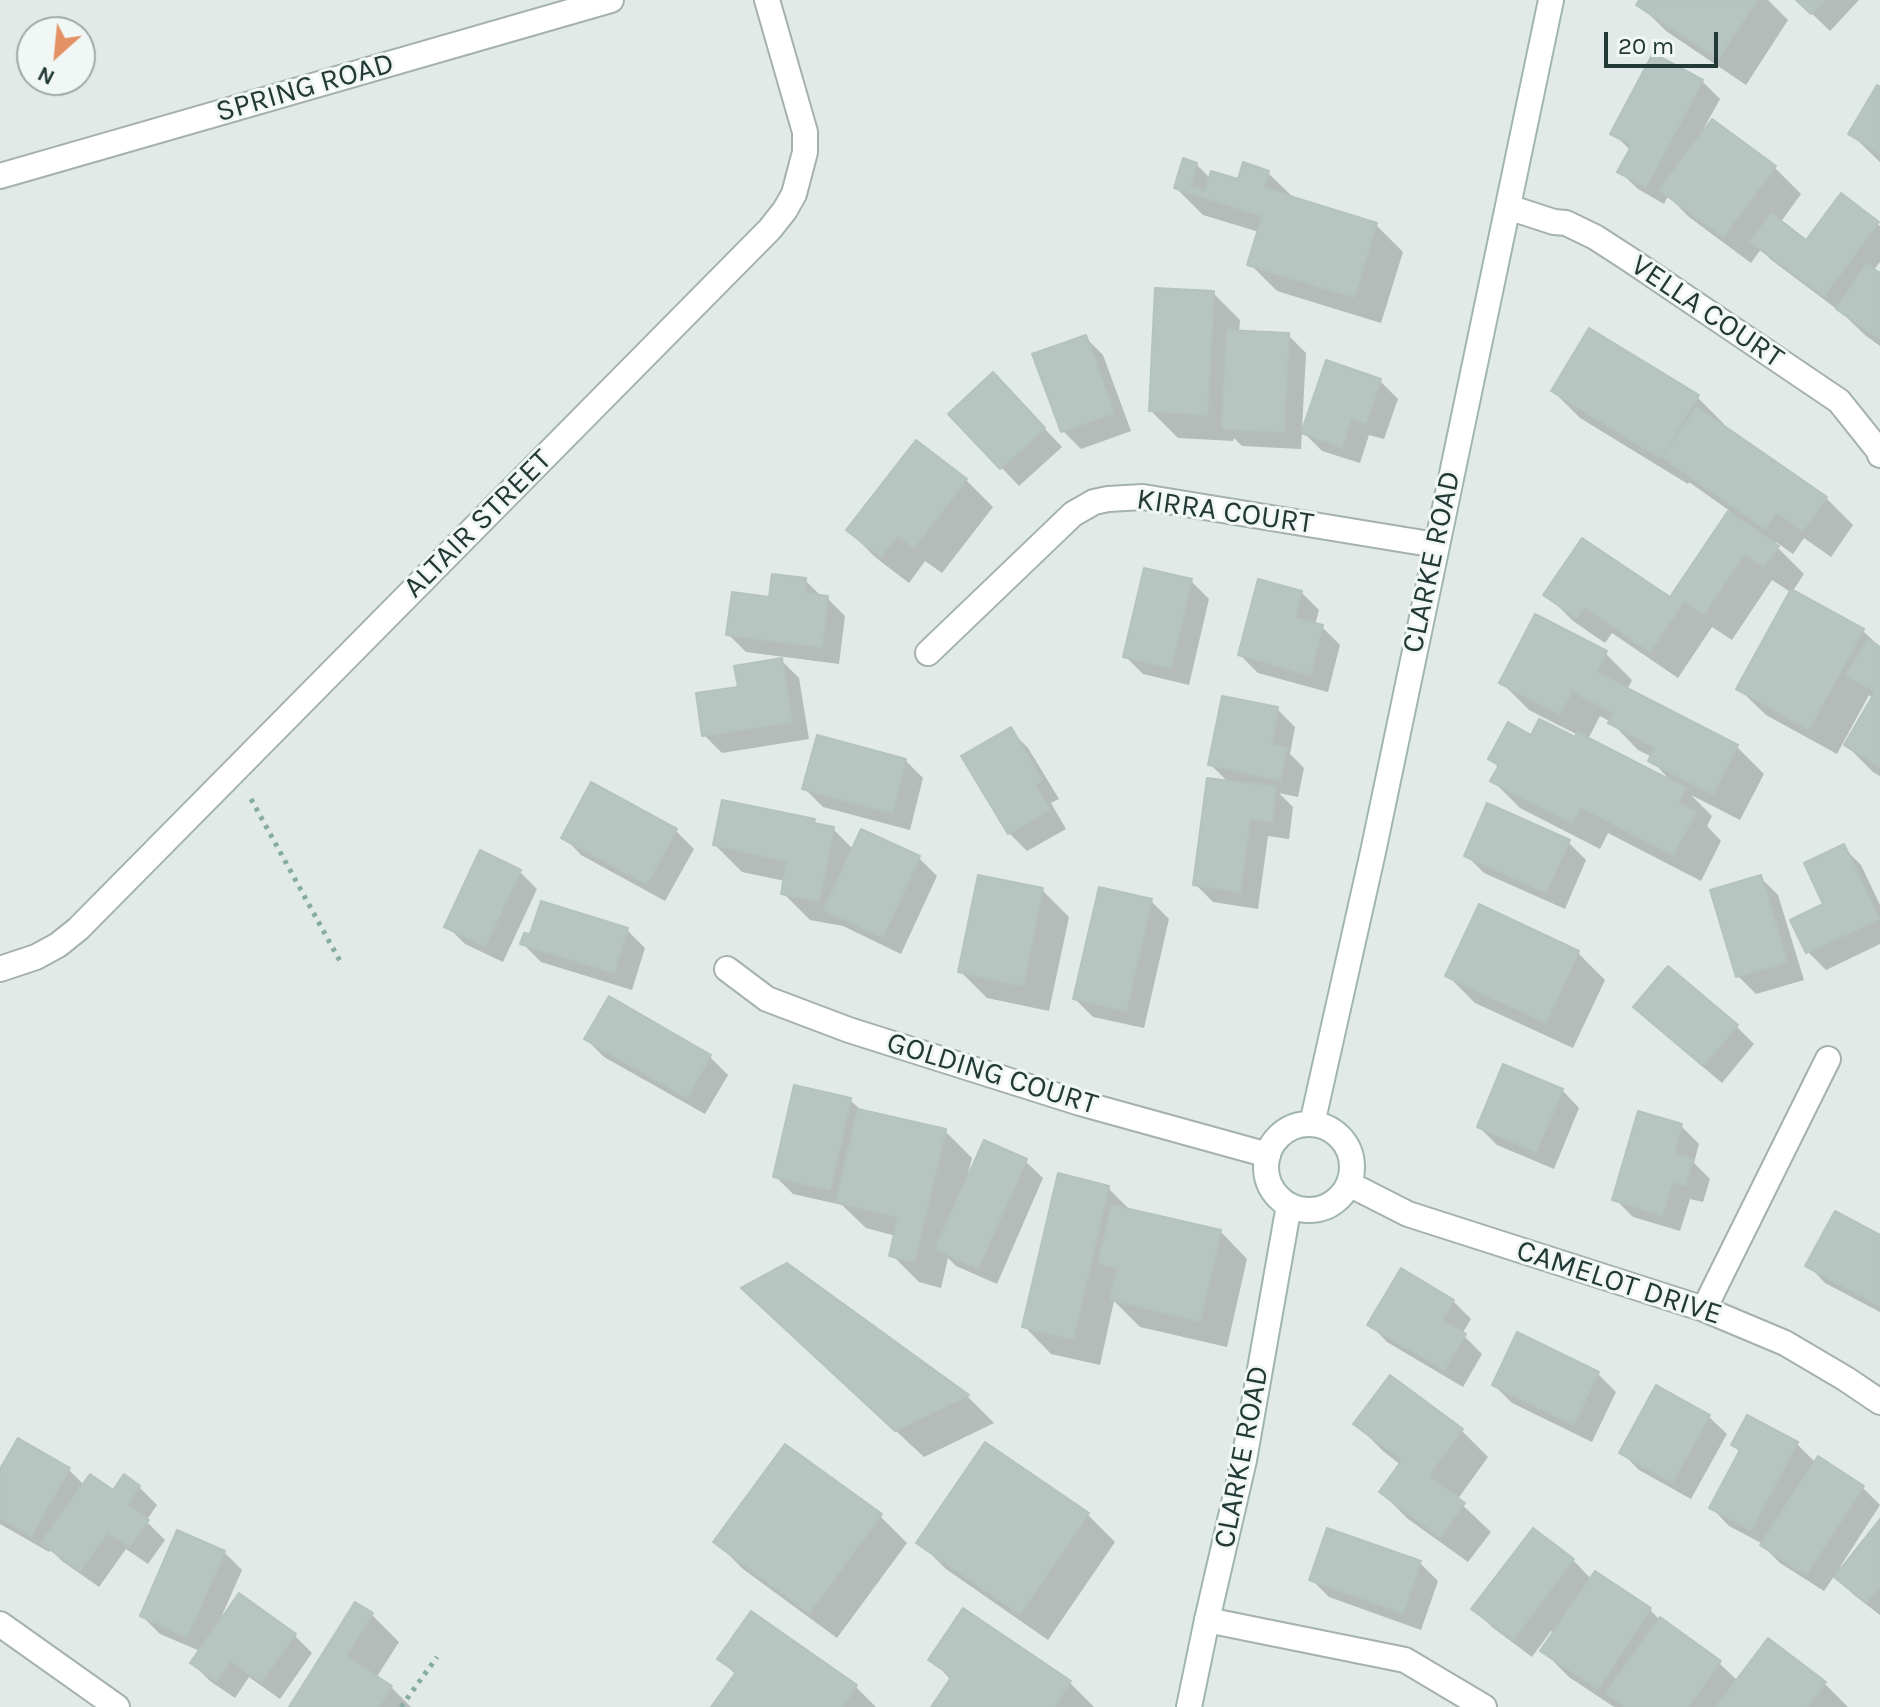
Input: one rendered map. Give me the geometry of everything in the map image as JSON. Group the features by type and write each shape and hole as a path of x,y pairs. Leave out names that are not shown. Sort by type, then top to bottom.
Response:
{"street":[{"name":"SPRING ROAD","path":"0,176 563,6 611,0"},
{"name":"ALTAIR STREET","path":"0,969 36,957 78,929 759,240 785,210 801,172 805,132 767,0"},
{"name":"CLARKE ROAD","path":"1312,1124 1373,852 1551,0"},
{"name":"VELLA COURT","path":"1508,207 1566,223 1618,252 1839,401 1880,452"},
{"name":"KIRRA COURT","path":"928,653 1063,522 1083,508 1108,499 1143,497 1436,545"},
{"name":"GOLDING COURT","path":"727,969 767,999 849,1030 1080,1103 1268,1155"},
{"path":"1704,1309 1828,1059"},
{"path":"1297,1125 1325,1126 1346,1144 1352,1157 1353,1170 1342,1196 1331,1205 1317,1210 1303,1210 1277,1196 1269,1184 1266,1169 1268,1155 1274,1141 1297,1125"},
{"name":"CAMELOT DRIVE","path":"1349,1184 1408,1214 1704,1309 1785,1343 1880,1402"},
{"name":"CLARKE ROAD","path":"1189,1707 1244,1460 1289,1205"},
{"path":"1207,1620 1405,1660 1484,1707"},
{"path":"0,1624 117,1707"}],"path":[{"path":"235,770 341,963"},
{"path":"401,1707 437,1657"}],"building":[{"path":"1639,0 1757,0 1718,59 1636,5"},
{"path":"1796,0 1825,0 1811,14"},
{"path":"1653,53 1703,80 1646,187 1617,172 1632,145 1610,134"},
{"path":"1877,85 1880,87 1880,153 1848,134"},
{"path":"1712,119 1776,166 1723,237 1659,190"},
{"path":"1183,158 1197,163 1190,187 1205,191 1211,171 1238,179 1243,162 1269,171 1264,188 1377,223 1354,297 1247,265 1262,216 1174,188"},
{"path":"1841,193 1879,222 1824,296 1750,242 1771,213 1806,240"},
{"path":"1866,264 1880,273 1880,339 1836,309"},
{"path":"1155,288 1214,291 1207,415 1149,411"},
{"path":"1589,328 1699,395 1660,458 1551,391"},
{"path":"1227,330 1289,333 1284,432 1222,429"},
{"path":"1086,335 1114,413 1061,432 1032,354"},
{"path":"1326,360 1381,379 1366,423 1351,418 1342,447 1301,433"},
{"path":"993,372 1045,428 1000,469 948,414"},
{"path":"1697,407 1827,497 1803,531 1776,512 1765,529 1662,457"},
{"path":"916,440 967,479 914,548 898,535 881,557 846,530"},
{"path":"1728,511 1779,546 1764,567 1744,554 1704,614 1684,601 1650,652 1585,607 1577,618 1543,595 1582,538 1670,597"},
{"path":"1144,568 1192,579 1171,668 1123,657"},
{"path":"772,574 806,578 805,593 828,596 822,647 726,635 732,592 769,597"},
{"path":"1258,579 1302,591 1295,618 1323,625 1310,675 1238,655"},
{"path":"1791,589 1864,629 1809,729 1736,689"},
{"path":"1535,614 1607,651 1596,672 1738,745 1713,794 1648,761 1655,747 1608,723 1614,713 1572,691 1560,714 1499,683"},
{"path":"1868,639 1880,647 1880,767 1844,745 1875,692 1846,675"},
{"path":"782,658 792,722 702,736 696,693 738,687 734,666"},
{"path":"1222,696 1278,707 1271,745 1287,748 1280,780 1208,765"},
{"path":"1539,719 1575,737 1577,732 1686,788 1678,803 1696,812 1673,855 1581,807 1572,823 1490,781 1499,765 1488,759 1508,722 1531,735"},
{"path":"1011,727 1042,780 1035,785 1050,810 1008,834 961,756"},
{"path":"817,735 906,759 892,813 802,789"},
{"path":"1207,778 1276,787 1272,822 1250,819 1240,892 1193,885"},
{"path":"591,782 677,829 647,884 561,838"},
{"path":"722,800 815,819 814,823 834,827 819,901 781,894 787,861 713,845"},
{"path":"1487,803 1570,840 1546,892 1464,856"},
{"path":"861,829 920,856 883,937 824,910"},
{"path":"1844,844 1879,919 1806,953 1790,920 1823,904 1804,863"},
{"path":"480,850 521,870 485,946 444,927"},
{"path":"978,875 1043,888 1023,986 958,972"},
{"path":"1761,875 1787,962 1736,977 1710,890"},
{"path":"1099,887 1152,899 1126,1011 1073,999"},
{"path":"541,901 628,928 614,973 520,944 524,933 530,934"},
{"path":"1479,904 1579,951 1546,1023 1445,976"},
{"path":"1668,966 1738,1025 1703,1066 1633,1007"},
{"path":"609,996 711,1055 687,1098 584,1039"},
{"path":"1503,1064 1563,1089 1536,1152 1477,1127"},
{"path":"794,1085 851,1098 830,1190 773,1177"},
{"path":"858,1109 946,1129 914,1262 889,1256 898,1217 836,1202"},
{"path":"1638,1111 1682,1124 1674,1154 1693,1159 1685,1186 1672,1182 1662,1215 1612,1200"},
{"path":"984,1140 1027,1159 978,1268 935,1249"},
{"path":"1058,1173 1109,1186 1073,1339 1022,1327"},
{"path":"1112,1205 1221,1230 1200,1321 1110,1300 1118,1268 1098,1263"},
{"path":"1835,1211 1880,1235 1880,1306 1805,1266"},
{"path":"787,1263 969,1395 895,1431 741,1288"},
{"path":"1401,1268 1454,1300 1442,1321 1466,1334 1444,1370 1367,1325"},
{"path":"1517,1332 1599,1372 1573,1425 1492,1385"},
{"path":"1390,1375 1463,1429 1428,1476 1465,1503 1440,1537 1379,1492 1402,1460 1353,1424"},
{"path":"1656,1385 1710,1415 1672,1483 1619,1453"},
{"path":"1747,1415 1798,1442 1751,1530 1709,1508 1740,1450 1731,1445"},
{"path":"18,1438 70,1468 31,1536 0,1518 0,1469"},
{"path":"985,1442 1089,1513 1020,1614 916,1543"},
{"path":"785,1444 882,1514 809,1613 713,1542"},
{"path":"1818,1456 1864,1486 1806,1575 1760,1545"},
{"path":"90,1474 113,1490 124,1474 140,1486 127,1505 149,1520 129,1547 108,1532 80,1571 41,1543"},
{"path":"1880,1519 1880,1585 1866,1603 1834,1577"},
{"path":"1327,1528 1421,1561 1403,1613 1309,1580"},
{"path":"1533,1528 1574,1559 1513,1640 1471,1609"},
{"path":"177,1530 225,1551 187,1637 140,1616"},
{"path":"1595,1571 1651,1608 1598,1689 1540,1651"},
{"path":"239,1593 296,1634 261,1682 231,1661 216,1681 190,1663"},
{"path":"355,1602 373,1613 346,1656 392,1686 379,1707 289,1707"},
{"path":"963,1608 1071,1681 1054,1707 931,1707 952,1676 928,1660"},
{"path":"751,1611 857,1685 842,1707 711,1707 736,1672 717,1659"},
{"path":"1660,1617 1721,1661 1688,1707 1625,1707 1606,1693"},
{"path":"1768,1638 1826,1682 1807,1707 1716,1707"}]}
